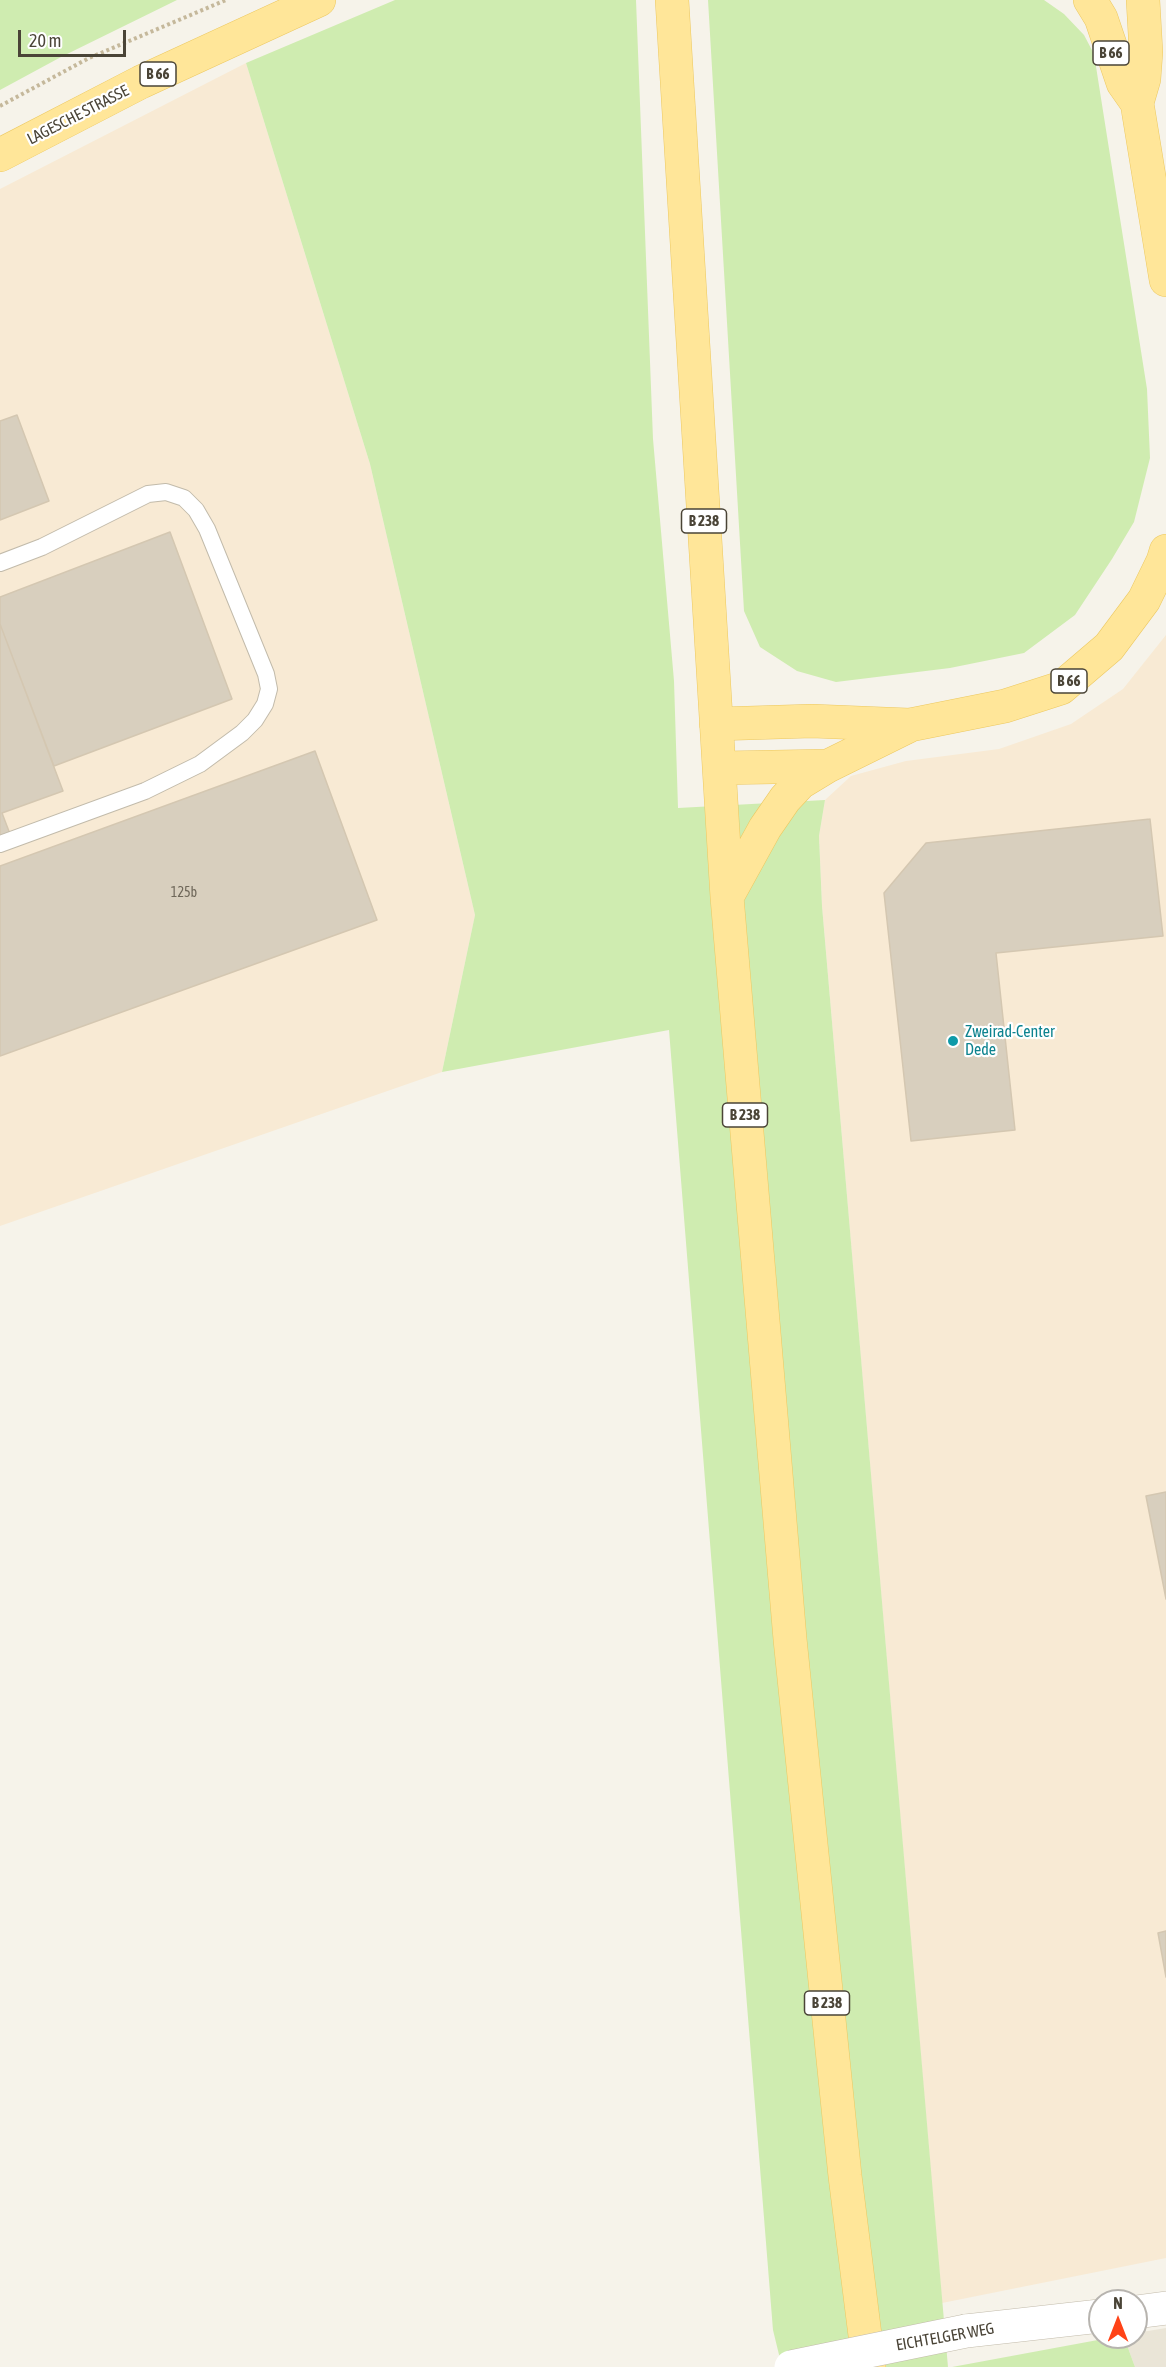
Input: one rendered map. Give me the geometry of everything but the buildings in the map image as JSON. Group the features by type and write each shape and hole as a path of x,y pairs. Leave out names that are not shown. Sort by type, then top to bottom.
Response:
{"main road":[{"name":"LAGESCHE STRASSE","path":"0,155 141,82 319,0"},
{"name":"B 238","path":"672,0 727,897 790,1639 845,2176 869,2367"},
{"name":"B 66","path":"1090,0 1101,18 1123,83 1137,103"},
{"name":"B 66","path":"1143,0 1146,52 1144,79 1137,103 1166,280"},
{"name":"B 66","path":"716,724 812,721 910,725 1005,706 1061,688 1109,647 1144,600 1166,551"},
{"name":"B 66","path":"727,897 765,828 785,799 800,783 828,766 910,725"},
{"name":"B 66","path":"719,768 828,766"}],"street":[{"path":"1148,2310 1166,2308"},
{"name":"EICHTELGER WEG","path":"791,2367 966,2331 1088,2317"}],"lane":[{"path":"0,563 42,547 148,494 166,492 184,498 196,510 207,529 266,674 269,689 265,704 255,720 242,733 200,764 145,791 0,844"}],"path":[{"path":"0,106 89,58 226,0"}],"shaded area":[{"path":"246,63 370,464 475,915 442,1072 0,1226 0,189"},
{"path":"1166,635 1166,2258 942,2303 822,906 819,836 825,800 851,776 906,761 999,749 1071,724 1123,689"},
{"path":"1166,2328 1166,2367 1135,2367 1128,2349 1148,2349 1148,2331"}],"green space":[{"path":"0,0 177,0 0,90"},
{"path":"395,0 636,0 653,439 674,681 678,808 825,800 819,836 822,906 948,2367 782,2367 773,2330 669,1030 442,1072 475,915 370,464 246,63"},
{"path":"708,0 1044,0 1064,14 1084,35 1094,54 1147,389 1150,458 1134,522 1112,559 1075,615 1024,653 950,668 836,682 797,671 760,647 744,611"},
{"path":"1088,2342 1088,2349 1128,2349 1135,2367 952,2367"}],"place":[{"name":"Zweirad-Center Dede","path":"953,1041"}]}
